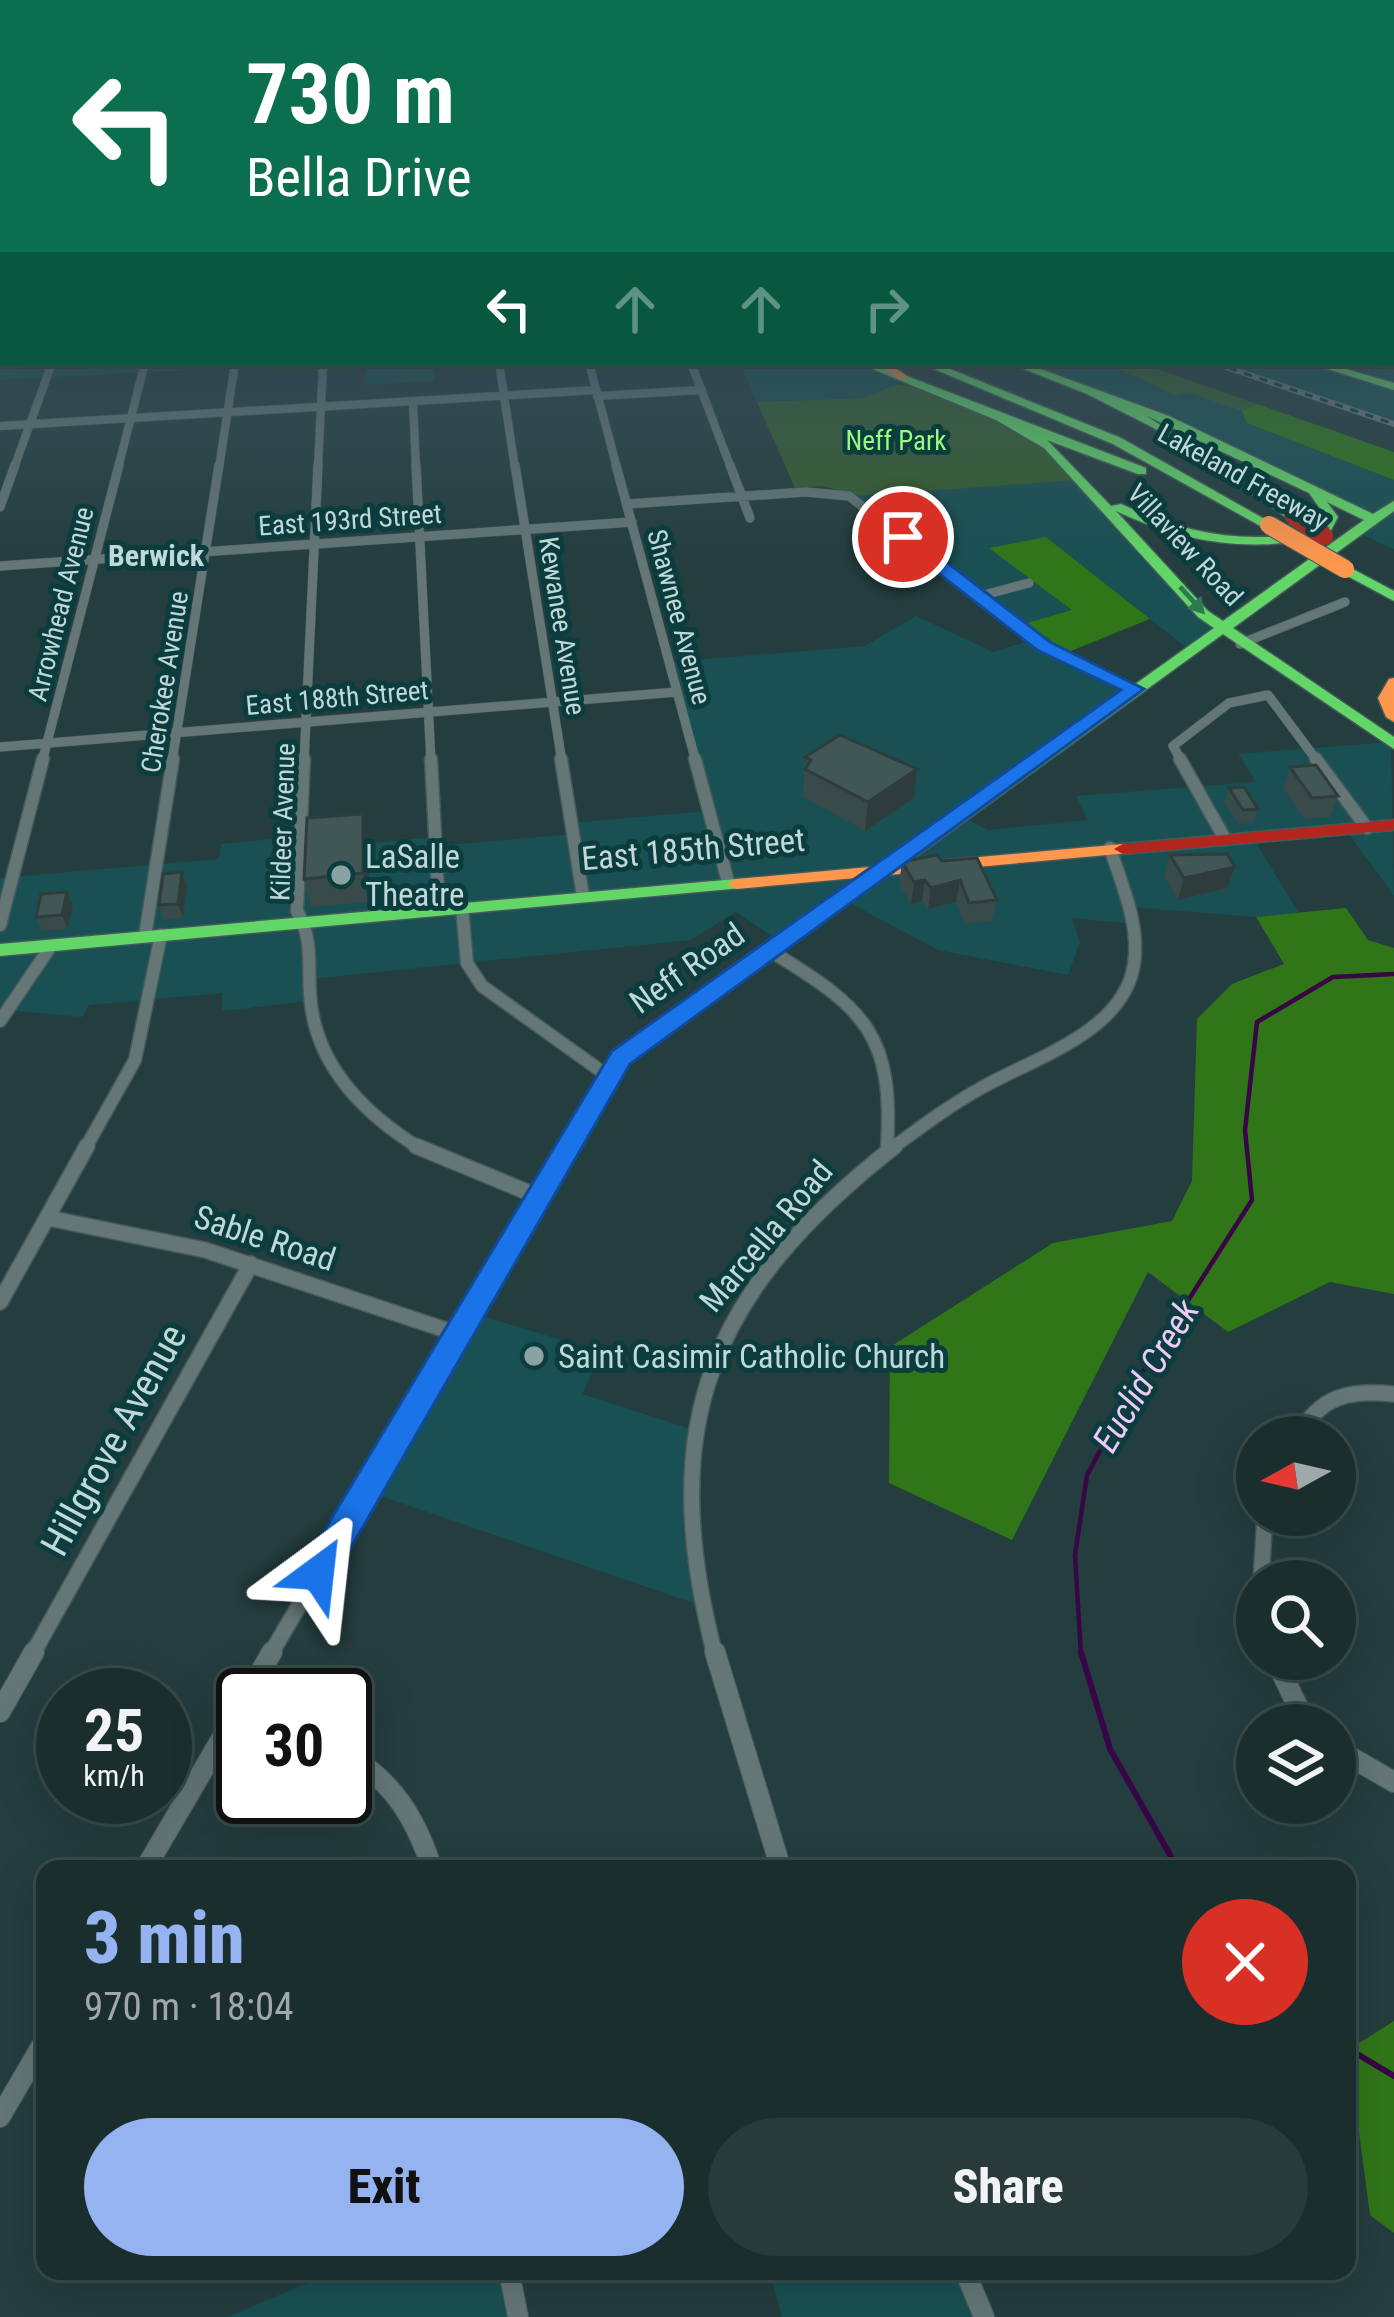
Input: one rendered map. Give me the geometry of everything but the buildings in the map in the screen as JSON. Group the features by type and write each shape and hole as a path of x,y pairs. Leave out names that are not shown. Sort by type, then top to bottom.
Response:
{"main road":[{"name":"Lakeland Freeway","path":"966,366 1142,439 1356,564 1394,576"},
{"path":"1022,366 1198,432 1319,497 1330,523 1324,533 1271,547 1176,533 1100,499"},
{"path":"1323,366 1394,387"},
{"path":"903,368 1000,418 1277,519"},
{"name":"Lakeland Freeway","path":"903,368 1117,441 1277,519 1324,536 1394,597"},
{"path":"1091,391 1147,419 1277,519"},
{"name":"Villaview Road","path":"1000,418 1048,445 1232,638 1394,744"},
{"path":"1295,482 1384,512"},
{"name":"Neff Road","path":"890,867 1135,689 1232,638 1384,512"},
{"path":"1394,682 1386,698 1394,717"},
{"name":"East 185th Street","path":"0,950 890,867 1386,828"}],"street":[{"path":"0,507 51,366"},
{"name":"Arrowhead Avenue","path":"0,926 144,366"},
{"name":"Cherokee Avenue","path":"0,1302 135,1060 235,366"},
{"name":"Kildeer Avenue","path":"322,366 297,910 312,933 313,1018 327,1058 353,1098 428,1156 537,1196"},
{"name":"Kewanee Avenue","path":"499,366 583,896"},
{"name":"Shawnee Avenue","path":"590,366 728,883"},
{"path":"693,366 750,518"},
{"path":"0,426 504,396 702,390"},
{"path":"412,402 431,712 450,909 467,963 482,986 608,1076"},
{"path":"626,504 832,491 848,496 1043,646 1135,689"},
{"name":"East 193rd Street","path":"0,566 632,522"},
{"path":"980,596 1029,583"},
{"path":"1232,638 1346,602"},
{"name":"East 188th Street","path":"0,747 677,692"},
{"path":"1225,839 1173,746 1229,703 1268,695 1386,828"},
{"name":"Marcella Road","path":"778,1860 736,1730 701,1577 687,1485 697,1411 724,1336 827,1205 887,1148 975,1090 1092,1026 1122,999 1134,970 1137,939 1110,848"},
{"name":"Neff Road","path":"263,1668 621,1058 890,867"},
{"path":"0,1021 51,946"},
{"path":"772,952 837,992 865,1016 882,1044 892,1092 887,1148"},
{"name":"Sable Road","path":"48,1218 144,1232 458,1334"},
{"name":"Hillgrove Avenue","path":"0,1712 251,1264"},
{"path":"1312,1416 1329,1395 1368,1390 1394,1394"},
{"name":"Neff Road","path":"150,1860 216,1749"},
{"path":"1356,1760 1394,1782"},
{"path":"372,1773 397,1791 421,1830 429,1860"},
{"path":"0,2117 36,2055"},
{"path":"511,2280 518,2317"},
{"path":"969,2280 984,2317"}],"shaded area":[{"path":"0,366 265,366 0,380"},
{"path":"365,366 433,366 435,381 366,385"},
{"path":"741,366 871,366 908,380 861,398 757,402"},
{"path":"1022,366 1114,366 1242,411 1247,423 1394,480 1394,549 1356,532 1373,521 1214,439"},
{"path":"1229,366 1385,366 1394,370 1394,422"},
{"path":"1083,479 1223,631 1192,652 1046,537 1074,611 1016,626 849,496"},
{"path":"916,616 993,652 1034,639 1134,689 962,816 988,830 1088,820 1076,796 1256,782 1238,754 1391,742 1394,896 1346,830 1253,838 1299,913 1256,917 1129,907 1133,924 1072,918 1080,942 1068,975 938,950 844,900 811,932 783,944 736,912 691,940 310,979 310,1001 222,1011 222,993 89,1005 82,1017 8,1010 0,1021 0,878 219,859 221,844 301,836 301,850 436,837 437,846 573,834 572,823 708,811 669,662 865,646"},
{"path":"471,1313 602,1352 582,1394 694,1430 687,1485 708,1608 366,1491"},
{"path":"314,2280 511,2280 518,2317 228,2317"},
{"path":"772,2280 969,2280 984,2317 782,2317"}],"green space":[{"path":"1112,366 1149,366 1257,404 1242,411 1187,392 1177,396"},
{"name":"Neff Park","path":"898,384 946,397 995,419 1039,447 1076,480 860,496 822,486 795,488 757,402 861,398"},
{"path":"1257,404 1394,452 1394,480 1247,423 1242,411"},
{"path":"1046,537 1150,619 1061,655 1016,626 1072,610 989,548"},
{"path":"1346,908 1368,940 1394,948 1394,1294 1330,1282 1228,1332 1148,1272 1012,1540 889,1483 890,1347 1053,1243 1172,1221 1192,1181 1197,1019 1232,984 1284,964 1256,917"},
{"path":"1394,2021 1394,2233 1370,2215 1356,2110 1356,2045"}],"waterway":[{"name":"Euclid Creek","path":"1081,1655 1075,1555 1087,1475 1142,1373 1252,1200 1245,1130 1257,1022 1333,977 1394,974"},
{"name":"Euclid Creek","path":"1081,1652 1110,1749 1173,1860"},
{"name":"Euclid Creek","path":"1356,2053 1394,2076"}],"railway":[{"path":"1223,366 1394,424"}],"traffic: fast":[{"path":"870,366 1000,418 1048,445 1203,614 1394,744"},
{"path":"932,366 1117,441 1269,525"},
{"path":"1022,366 1165,418 1374,520"},
{"path":"1323,366 1394,387"},
{"path":"1091,391 1158,426 1294,516"},
{"path":"1000,418 1142,471"},
{"path":"1117,507 1192,535 1269,542 1323,533 1332,517 1315,494"},
{"path":"893,865 1394,505"},
{"path":"1345,569 1394,597"},
{"path":"0,950 736,884"}],"traffic: slow":[{"path":"886,366 904,378"},
{"path":"1269,525 1345,569"},
{"path":"1394,682 1386,698 1394,717"},
{"path":"736,884 1123,849"}],"traffic: jam":[{"path":"1294,516 1324,536"},
{"path":"1123,849 1394,825"}],"place":[{"name":"LaSalle Theatre","path":"341,875"},
{"name":"Saint Casimir Catholic Church","path":"534,1356"}],"district":[{"name":"Berwick","path":"156,555"}],"route":[{"path":"318,1573 621,1058 1135,689 1043,646 903,537"}]}
